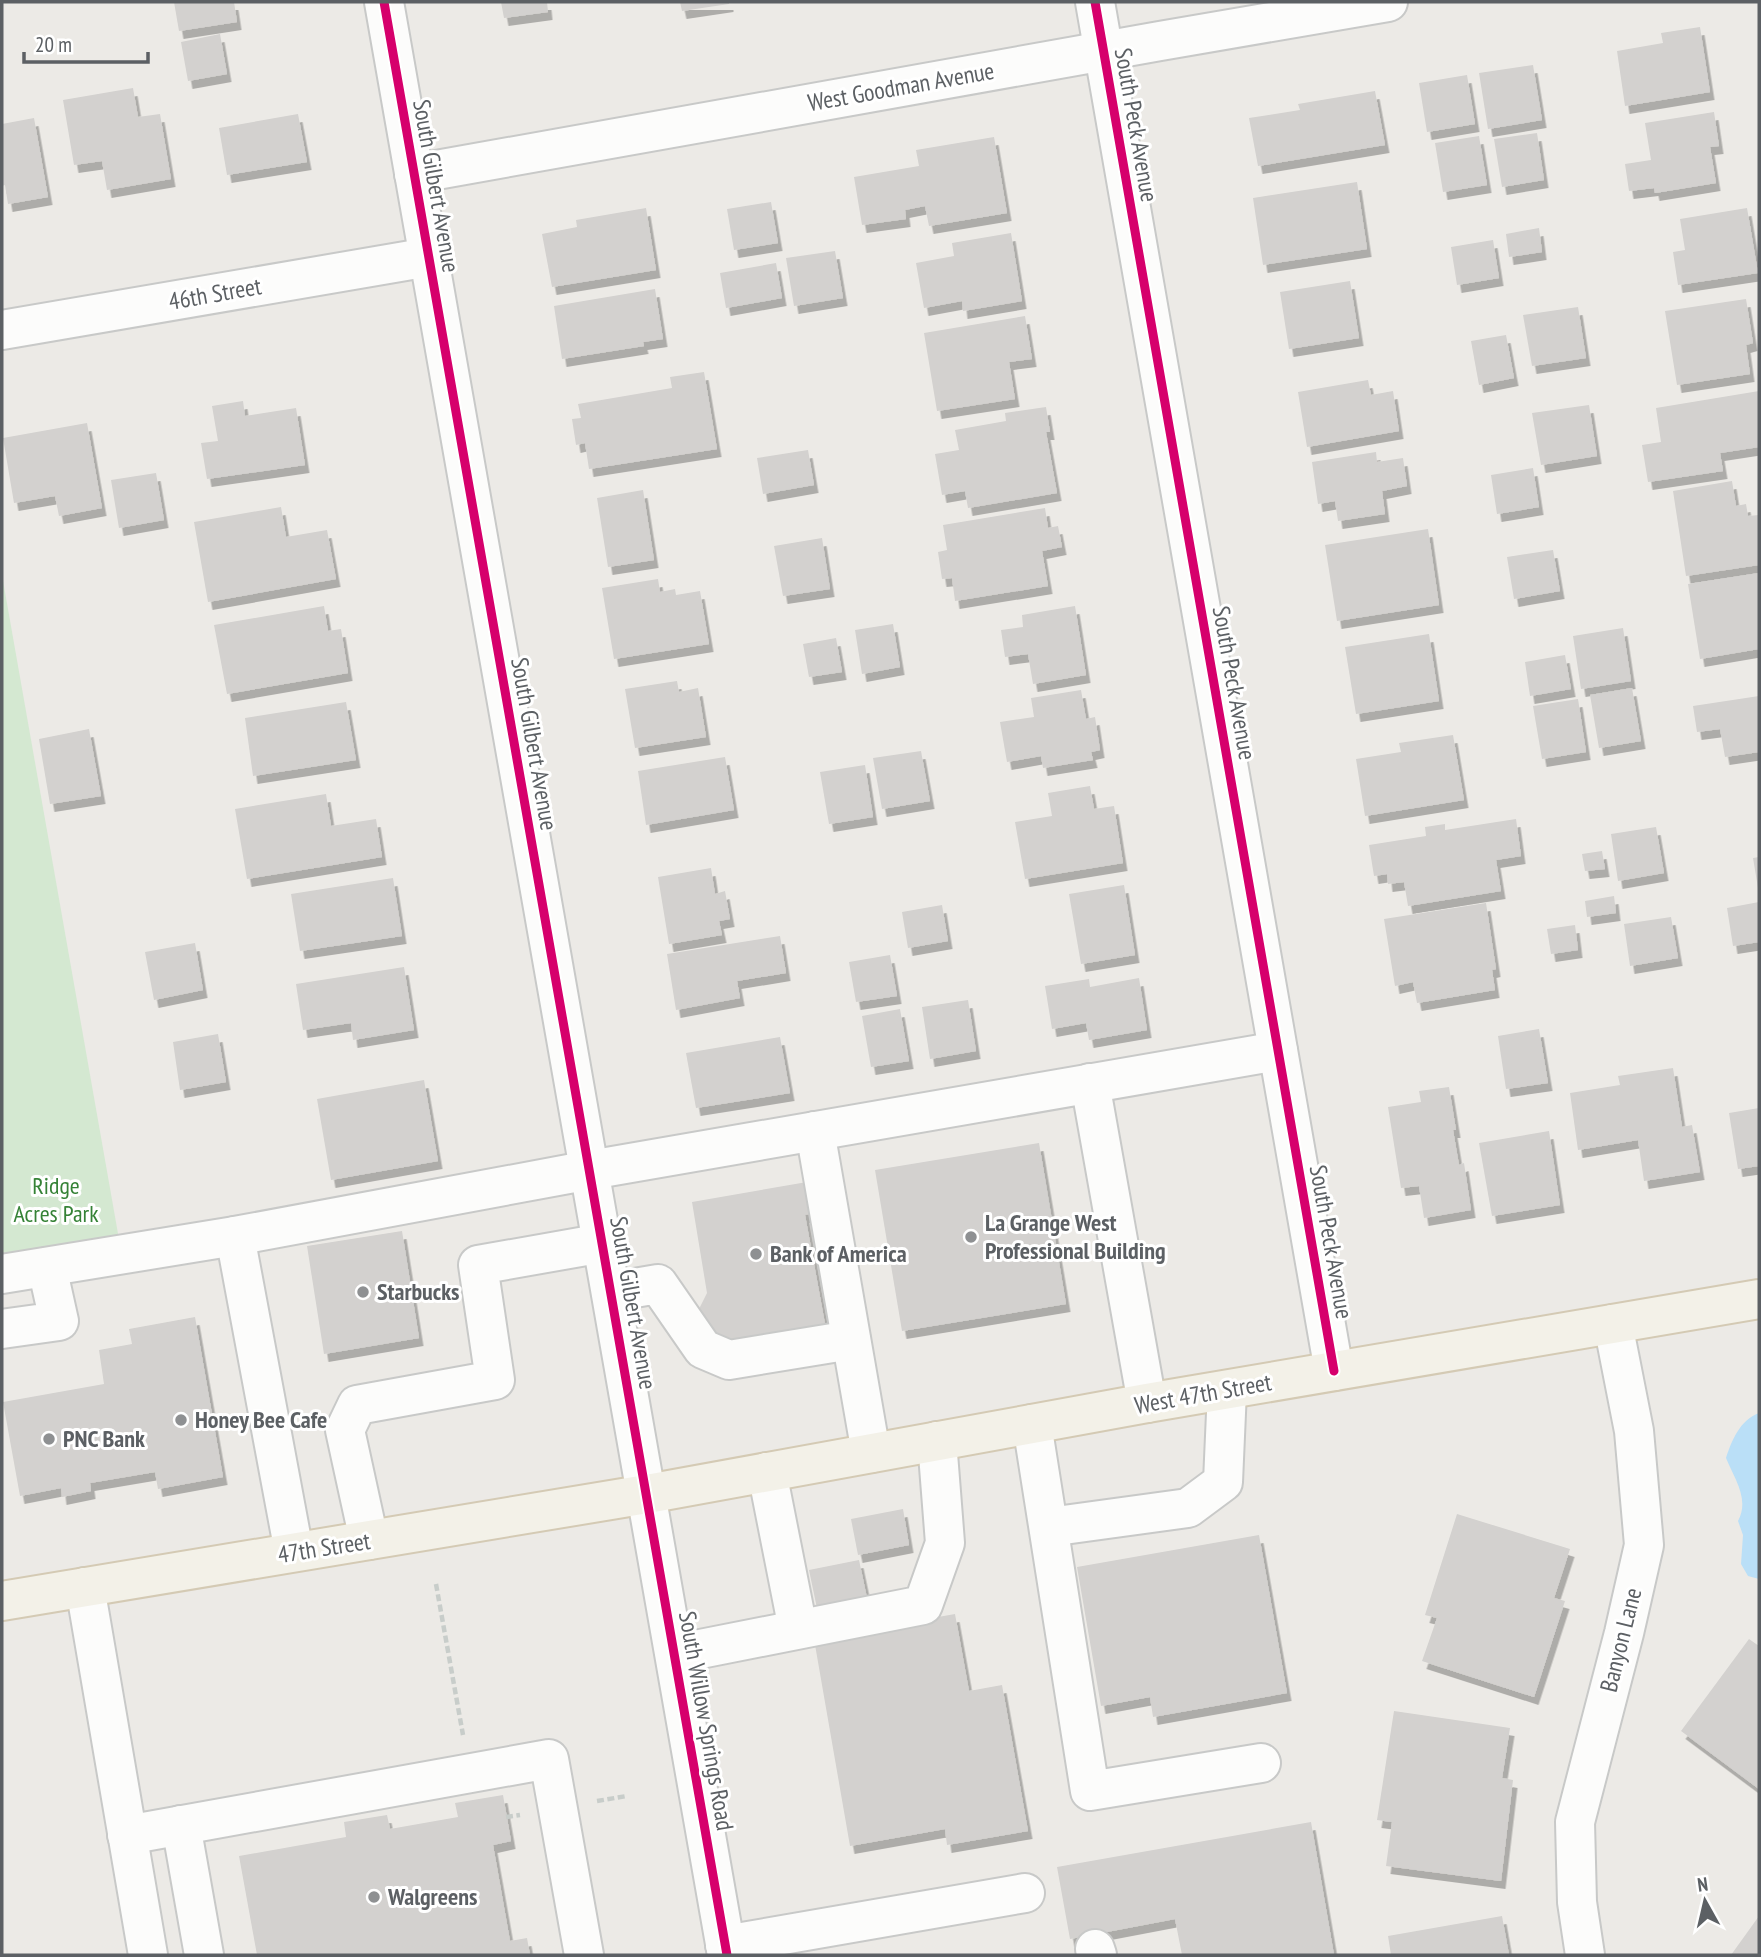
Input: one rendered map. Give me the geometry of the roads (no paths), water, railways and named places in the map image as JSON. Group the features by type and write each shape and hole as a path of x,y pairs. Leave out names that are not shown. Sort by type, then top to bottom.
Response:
{"main road":[{"name":"West 47th Street","path":"647,1494 1147,1403 1759,1299"},
{"name":"47th Street","path":"2,1601 647,1494"}],"street":[{"name":"South Gilbert Avenue","path":"384,2 647,1494"},
{"name":"South Peck Avenue","path":"1095,2 1334,1371"},
{"name":"West Goodman Avenue","path":"414,174 1388,2"},
{"name":"46th Street","path":"2,330 429,257"},
{"path":"2,1274 235,1236 590,1170 1278,1051"},
{"path":"1090,1083 1147,1403"},
{"path":"815,1131 871,1453"},
{"path":"235,1236 294,1552"},
{"path":"369,1540 345,1430 357,1405 495,1380 478,1265 603,1243"},
{"path":"2,1329 59,1321 47,1267"},
{"path":"611,1292 659,1284 703,1349 729,1360 851,1340"},
{"name":"Banyon Lane","path":"1585,1955 1577,1902 1575,1822 1644,1545 1634,1431 1613,1324"},
{"path":"1049,1527 1188,1508 1223,1482 1227,1390"},
{"path":"1032,1424 1090,1791 1261,1763"},
{"path":"675,1654 923,1605 945,1543 937,1441"},
{"path":"767,1472 798,1629"},
{"name":"South Willow Springs Road","path":"647,1494 726,1950"},
{"path":"85,1587 148,1955"},
{"path":"127,1835 550,1759 584,1955"},
{"path":"181,1825 204,1955"},
{"path":"726,1950 1025,1893"}],"water":[{"path":"1759,1413 1759,1579 1748,1576 1741,1564 1743,1535 1738,1521 1742,1497 1726,1458 1742,1426"}],"place":[{"name":"La Grange West Professional Building","path":"971,1237"},
{"name":"Bank of America","path":"756,1254"},
{"name":"Starbucks","path":"363,1292"},
{"name":"Honey Bee Cafe","path":"181,1420"},
{"name":"PNC Bank","path":"49,1439"},
{"name":"Walgreens","path":"374,1897"}],"park label":[{"name":"Ridge Acres Park","path":"56,1200"}]}
